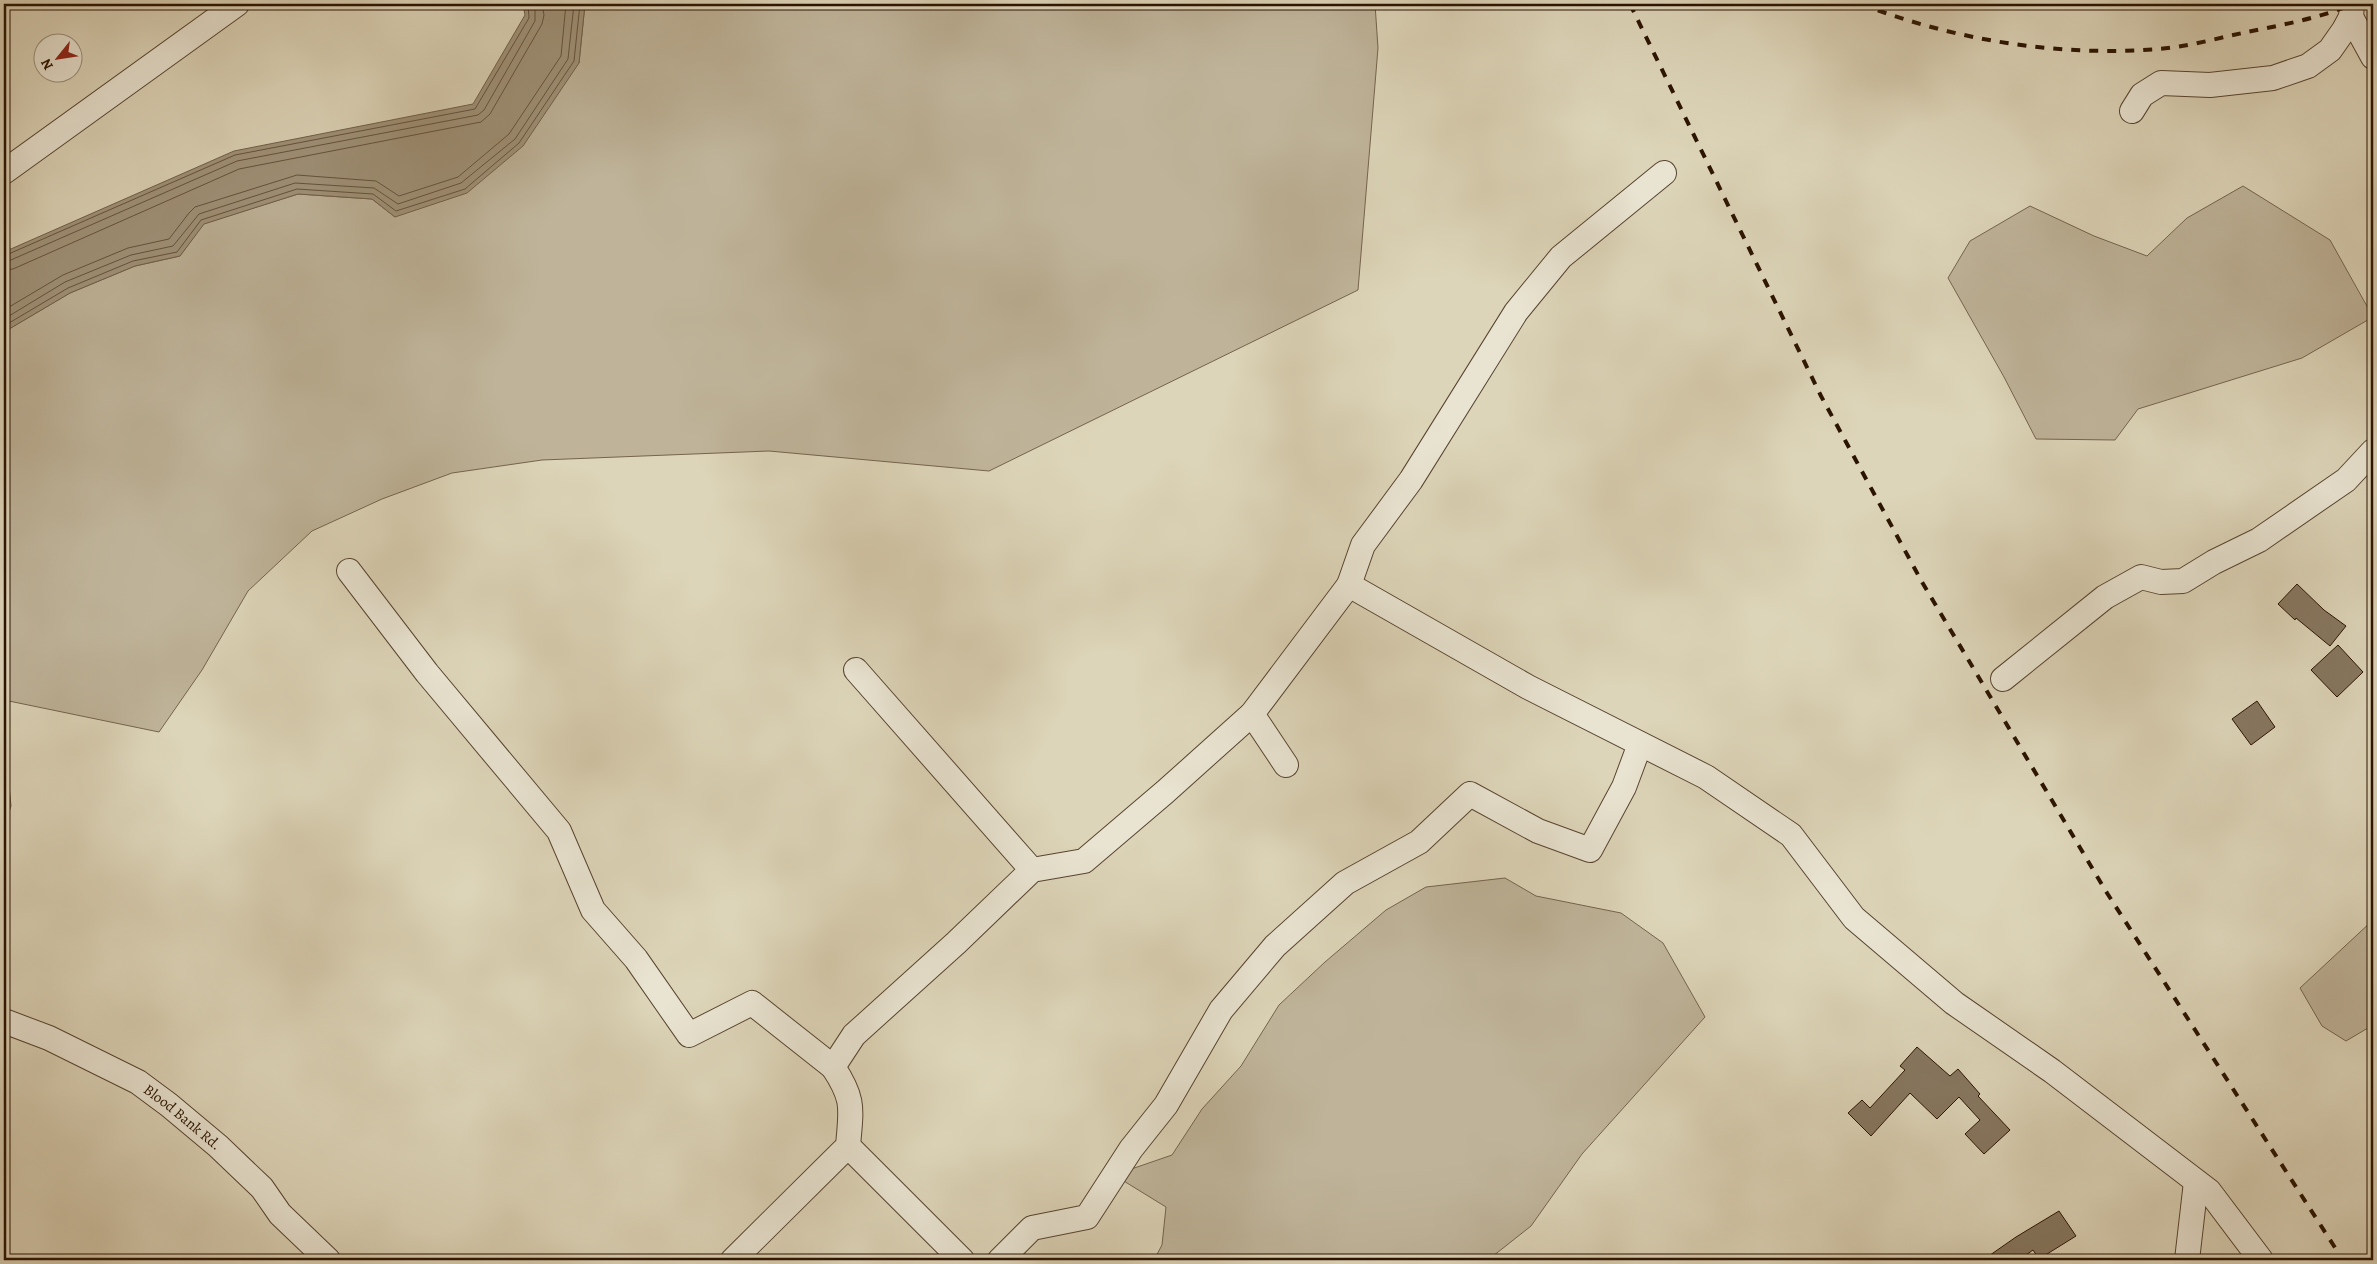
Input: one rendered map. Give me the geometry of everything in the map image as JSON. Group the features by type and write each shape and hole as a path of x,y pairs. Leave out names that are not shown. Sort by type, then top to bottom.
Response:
{"street":[{"path":"4,172 238,4"},
{"path":"2352,11 2373,58"},
{"path":"2132,111 2142,95 2161,83 2210,85 2273,78 2308,66 2330,50 2352,11"},
{"path":"833,1067 854,1034 956,943 1032,870 1084,861 1252,714 1349,585 1363,545 1411,480 1516,312 1561,257 1664,173"},
{"path":"2002,679 2123,586 2141,577 2161,582 2183,582 2214,562 2259,540 2346,480 2373,451"},
{"path":"349,572 427,673 559,831 593,910 636,959 689,1035 752,1003 833,1067 846,1086 851,1106 848,1146 733,1260"},
{"path":"1349,585 1528,687 1706,778 1791,835 1854,918 1954,1004 2052,1071 2209,1191 2261,1260"},
{"path":"856,670 1032,870"},
{"path":"1252,714 1286,765"},
{"path":"1000,1260 1032,1228 1087,1217 1131,1149 1166,1105 1221,1010 1275,946 1345,883 1419,842 1470,794 1538,832 1590,850 1624,787 1640,744"},
{"name":"Blood Bank Rd.","path":"4,1021 49,1038 138,1082 218,1146 262,1188 280,1214 328,1260"},
{"path":"848,1146 962,1260"},
{"path":"2187,1260 2196,1182"}],"shaded area":[{"path":"585,4 1375,4 1378,48 1358,290 989,471 769,451 542,460 452,473 382,499 312,531 248,591 202,670 159,732 4,700 4,332 70,293 135,266 180,256 203,224 298,194 372,199 395,217 579,63"},
{"path":"2243,186 2330,240 2373,317 2302,358 2138,409 2115,440 2036,439 2004,377 1948,278 1970,241 2030,206 2094,236 2147,256 2187,218"},
{"path":"1505,878 1536,896 1621,913 1663,943 1705,1017 1582,1154 1531,1226 1488,1260 1154,1260 1162,1245 1166,1207 1114,1175 1172,1155 1202,1109 1241,1066 1279,1005 1325,962 1386,910 1426,887"},
{"path":"2373,920 2373,1025 2346,1041 2322,1026 2300,988"}],"water":[{"path":"523,4 585,4 579,63 523,146 467,193 395,217 372,199 298,194 204,224 180,256 135,266 70,293 4,332 4,252 234,151 473,104 525,15"},
{"path":"4,734 11,806 4,828"}],"building":[{"path":"2297,584 2324,610 2346,626 2330,646 2296,618 2295,620 2278,604"},
{"path":"2338,645 2363,672 2337,697 2311,670"},
{"path":"2257,701 2275,727 2251,745 2232,719"},
{"path":"1917,1047 1950,1076 1958,1069 1980,1094 1978,1096 2010,1130 1984,1154 1965,1134 1980,1120 1959,1097 1937,1119 1910,1093 1871,1136 1848,1113 1862,1100 1870,1108 1905,1070 1900,1066"},
{"path":"2059,1211 2076,1236 2039,1259 2033,1250 2019,1260 1983,1260 2016,1237"}],"railway":[{"path":"1630,4 1821,396 1922,582 2107,893 2343,1260"},
{"path":"1861,4 1896,17 1933,27 2007,43 2045,48 2120,51 2169,48 2191,44 2301,21 2353,4"}]}
